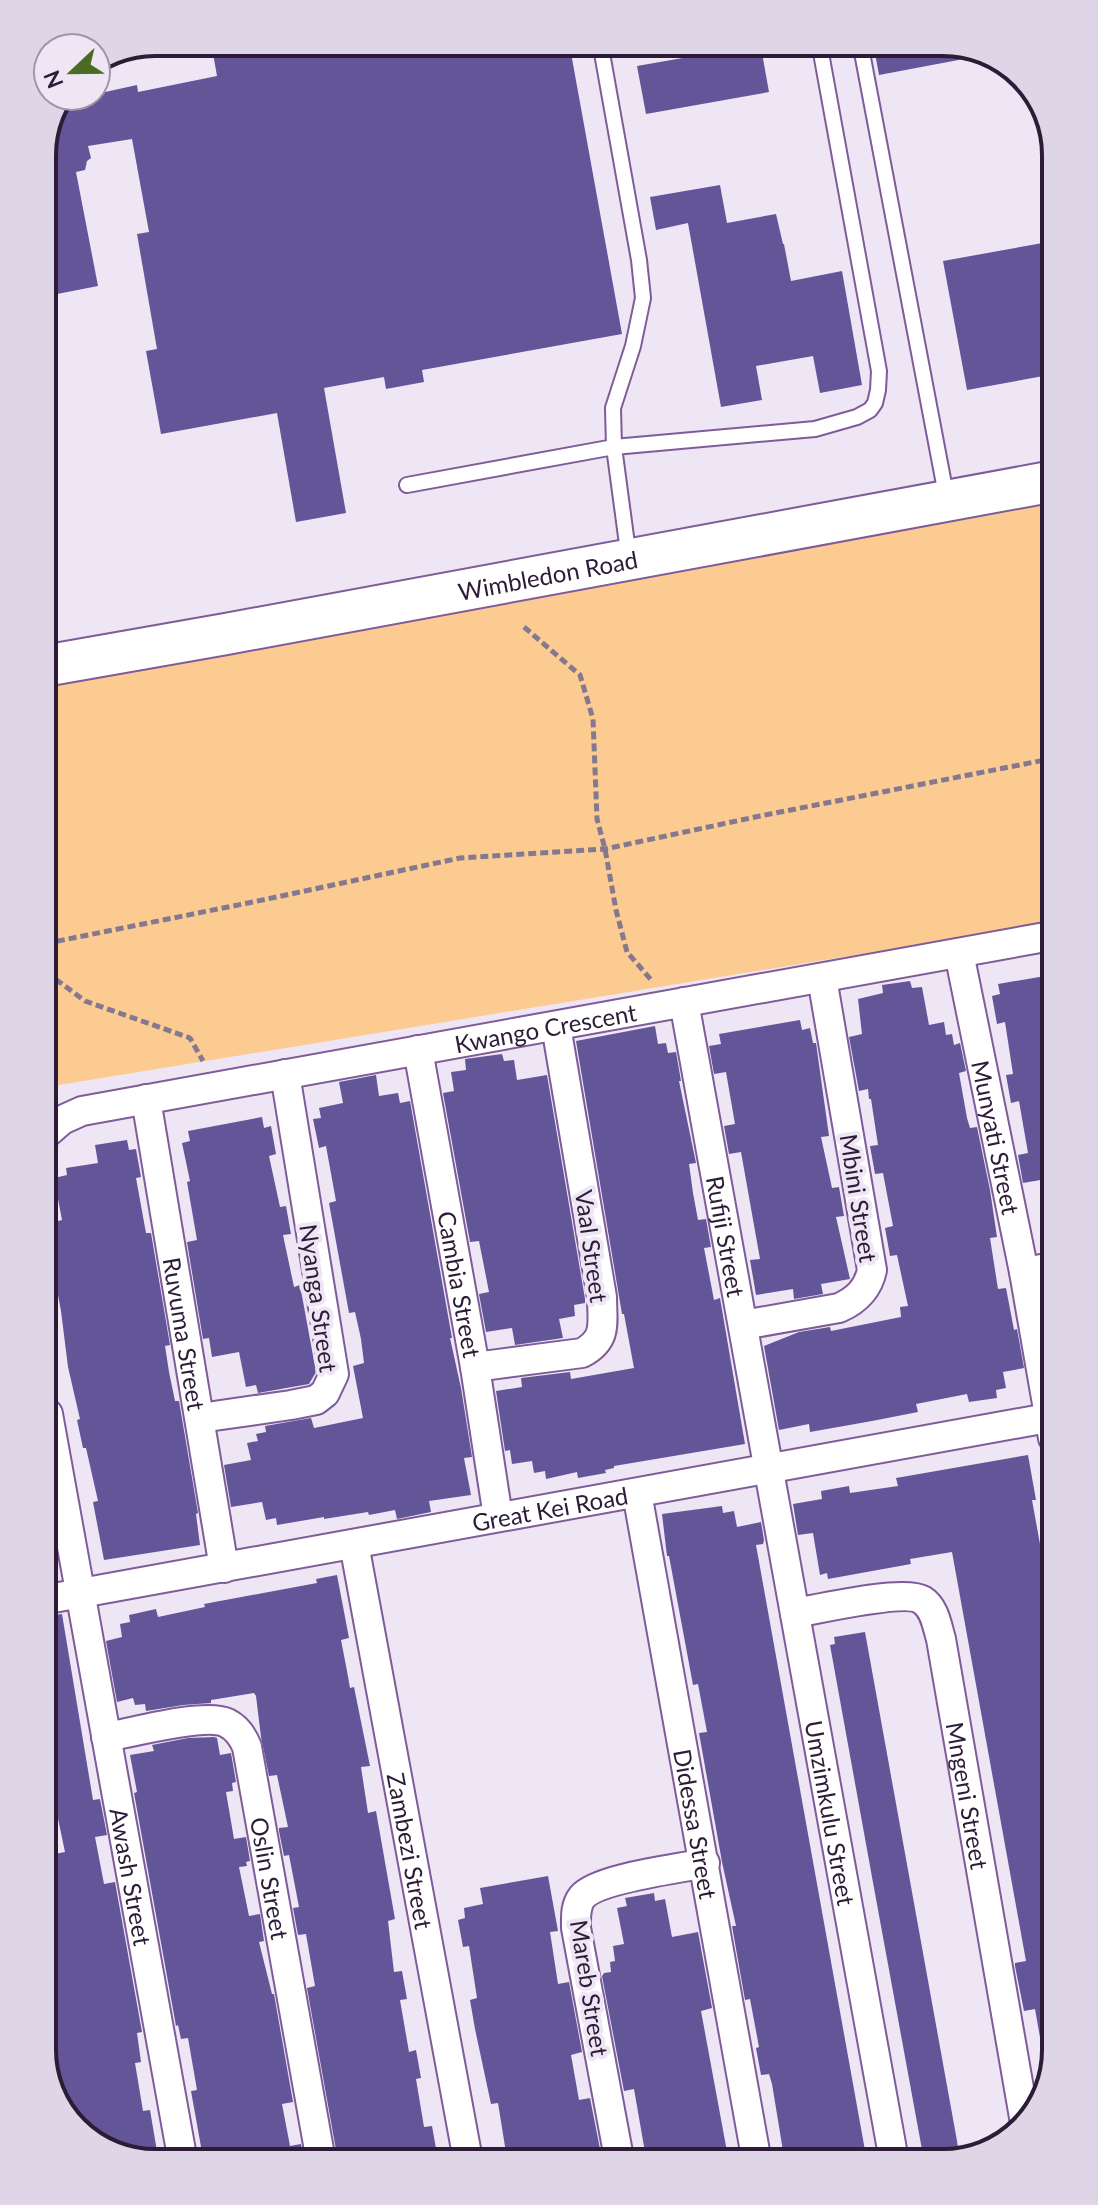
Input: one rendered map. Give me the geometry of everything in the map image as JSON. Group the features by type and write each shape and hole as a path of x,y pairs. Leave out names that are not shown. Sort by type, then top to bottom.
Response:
{"main road":[{"name":"Wimbledon Road","path":"56,664 1042,483"}],"street":[{"name":"Kwango Crescent","path":"56,1125 82,1111 1042,938"},
{"name":"Munyati Street","path":"959,953 1042,1370"},
{"name":"Mbini Street","path":"743,1325 849,1304 866,1287 872,1270 822,978"},
{"name":"Rufiji Street","path":"684,1002 769,1469"},
{"name":"Vaal Street","path":"475,1367 582,1353 594,1346 602,1335 602,1297 556,1026"},
{"name":"Cambia Street","path":"418,1050 475,1367 498,1517"},
{"name":"Nyanga Street","path":"200,1418 316,1400 325,1393 334,1374 285,1074"},
{"name":"Ruvuma Street","path":"146,1099 224,1568"},
{"path":"1024,1272 1042,1269"},
{"name":"Great Kei Road","path":"56,1598 769,1469 1042,1426"},
{"path":"56,1459 80,1593"},
{"name":"Umzimkulu Street","path":"769,1469 892,2149"},
{"name":"Didessa Street","path":"637,1493 755,2149"},
{"name":"Zambezi Street","path":"354,1544 466,2149"},
{"name":"Awash Street","path":"80,1593 181,2149"},
{"name":"Mngeni Street","path":"795,1613 896,1596 922,1600 935,1616 1022,2109"},
{"name":"Oslin Street","path":"106,1737 204,1719 226,1722 243,1737 319,2149"},
{"name":"Mareb Street","path":"617,2149 576,1928 578,1903 593,1888 611,1882 705,1863"}],"lane":[{"path":"603,56 643,298 633,346 613,408 614,447 629,559"},
{"path":"407,485 614,447 815,429 870,410 878,390 879,371 822,56"},
{"path":"863,56 947,501"}],"path":[{"path":"524,627 580,675 593,719 597,819 627,952 653,983 684,1002"},
{"path":"56,941 460,858 605,849 1042,761"},
{"path":"56,979 85,1001 190,1038 216,1087"}],"shaded area":[{"path":"1042,502 1042,924 56,1087 56,685"}],"building":[{"path":"213,56 572,56 622,334 422,370 424,382 386,389 384,377 324,388 346,513 296,522 277,413 161,434 146,351 157,349 137,234 149,232 132,139 88,146 91,158 85,170 76,172 98,286 57,294 56,148 66,112 112,112 112,90 137,85 138,92 217,76"},
{"path":"694,56 763,56 769,92 646,114 637,66"},
{"path":"876,56 966,59 879,75"},
{"path":"720,185 727,223 776,214 791,281 842,271 862,385 820,393 813,356 756,366 762,400 721,407 688,223 656,230 650,197"},
{"path":"1042,243 1042,376 967,390 943,261"},
{"path":"1042,977 1042,1180 1023,1183 1018,1155 1028,1153 1019,1101 1011,1103 1006,1075 1013,1074 1005,1022 997,1024 992,996 1000,994 998,984"},
{"path":"910,981 912,988 922,987 929,1025 944,1022 946,1035 952,1034 954,1045 960,1043 966,1071 959,1073 967,1118 970,1128 977,1127 990,1190 997,1237 990,1238 998,1289 1006,1288 1024,1368 1003,1372 1006,1388 996,1390 997,1398 969,1402 967,1394 916,1404 918,1412 872,1421 810,1432 809,1424 779,1430 764,1346 799,1332 830,1327 831,1331 901,1317 900,1307 908,1306 897,1255 890,1256 885,1228 893,1226 883,1173 875,1174 870,1146 878,1145 871,1099 868,1089 859,1091 849,1037 862,1034 858,999 883,993 882,985"},
{"path":"800,1020 802,1030 810,1028 813,1043 816,1043 829,1136 821,1137 832,1188 839,1187 844,1216 836,1217 850,1279 821,1284 823,1294 794,1299 793,1289 756,1295 750,1260 760,1259 741,1152 729,1154 724,1126 735,1124 726,1072 714,1074 709,1046 721,1044 719,1034"},
{"path":"655,1026 658,1044 666,1043 668,1053 676,1052 696,1163 689,1164 693,1193 698,1220 706,1219 711,1247 704,1248 714,1300 720,1298 745,1444 614,1466 605,1470 606,1473 578,1478 577,1472 546,1479 545,1471 534,1473 532,1461 512,1464 510,1450 505,1451 496,1391 522,1387 521,1378 570,1372 571,1379 634,1368 576,1041"},
{"path":"502,1054 504,1061 514,1060 517,1080 547,1075 585,1299 585,1303 574,1305 575,1316 559,1319 563,1338 515,1345 512,1328 486,1332 479,1294 489,1292 479,1241 470,1242 443,1093 454,1091 451,1072 466,1070 465,1059"},
{"path":"376,1075 379,1096 398,1093 400,1103 410,1101 472,1457 464,1458 471,1495 429,1501 431,1512 397,1519 395,1510 277,1525 276,1518 266,1520 262,1502 231,1507 224,1465 251,1460 247,1443 258,1441 256,1434 266,1432 265,1426 311,1418 314,1428 363,1418 353,1366 364,1363 361,1339 355,1312 349,1313 329,1203 336,1201 326,1146 319,1148 313,1119 321,1118 319,1108 343,1103 339,1082"},
{"path":"262,1117 264,1128 271,1126 276,1154 269,1156 280,1207 286,1206 291,1234 283,1235 294,1287 300,1285 316,1372 309,1384 258,1393 256,1385 246,1387 239,1352 212,1357 209,1338 203,1339 187,1242 197,1240 182,1143 190,1141 188,1131"},
{"path":"127,1140 129,1150 136,1149 141,1177 136,1178 146,1233 151,1233 170,1345 165,1346 169,1372 175,1401 179,1401 198,1513 200,1545 104,1560 93,1502 98,1501 77,1420 80,1419 68,1367 56,1284 56,1222 62,1220 56,1178 67,1175 66,1168 98,1163 95,1145"},
{"path":"1028,1455 1042,1555 1042,2049 1035,2009 1024,2011 1015,1966 1015,1963 1026,1961 952,1552 910,1559 911,1564 828,1579 827,1573 820,1575 813,1533 798,1535 793,1504 822,1499 821,1491 849,1486 850,1493 898,1486 896,1478"},
{"path":"722,1506 723,1513 734,1511 737,1527 761,1522 764,1540 763,1544 756,1545 865,2149 783,2149 772,2084 769,2074 761,2075 750,1999 745,2000 732,1926 736,1926 699,1733 707,1732 698,1684 693,1685 667,1556 662,1514"},
{"path":"337,1575 349,1638 341,1640 370,1766 361,1767 368,1813 376,1811 395,1919 388,1921 394,1972 402,1971 407,1999 400,2000 409,2052 416,2050 421,2078 416,2079 424,2127 432,2126 436,2149 336,2149 307,1988 315,1986 306,1934 298,1935 293,1908 299,1907 289,1855 284,1856 279,1831 279,1828 288,1827 277,1775 269,1776 254,1693 211,1700 211,1703 146,1711 145,1704 135,1705 133,1698 117,1702 106,1641 122,1637 120,1624 130,1622 129,1615 156,1609 158,1617 205,1607 204,1604 317,1583 316,1579"},
{"path":"62,1614 93,1800 100,1799 107,1835 95,1837 104,1884 115,1882 142,2032 137,2033 141,2062 135,2063 143,2111 150,2110 157,2149 123,2144 90,2125 69,2100 58,2070 56,1854 65,1852 56,1809 56,1615"},
{"path":"865,1632 958,2148 922,2149 830,1645 835,1644 834,1637"},
{"path":"188,1738 217,1738 220,1755 231,1753 236,1782 232,1783 233,1791 226,1792 234,1839 246,1837 250,1861 246,1862 247,1866 239,1867 249,1916 260,1914 264,1941 259,1942 274,1994 293,2102 282,2104 290,2146 301,2144 302,2149 201,2149 191,2091 197,2090 188,2038 181,2039 176,2026 134,1793 137,1792 130,1755 154,1751 152,1745"},
{"path":"548,1876 558,1931 550,1932 558,1984 569,1982 582,2052 571,2055 579,2100 590,2098 600,2149 505,2149 498,2103 491,2104 475,2029 470,2000 477,1998 469,1946 463,1947 458,1920 465,1918 464,1908 483,1904 480,1888"},
{"path":"654,1893 655,1901 665,1899 672,1937 698,1932 712,2008 701,2011 727,2149 644,2149 634,2089 624,2091 602,1976 611,1972 610,1962 615,1961 613,1946 624,1944 617,1908 627,1906 625,1898"}]}
